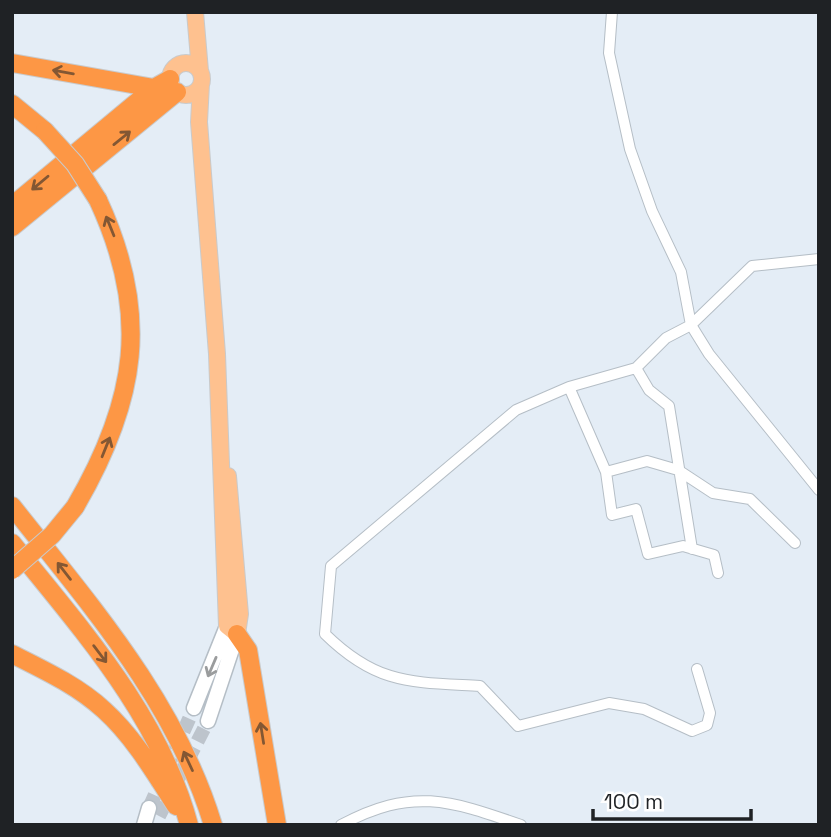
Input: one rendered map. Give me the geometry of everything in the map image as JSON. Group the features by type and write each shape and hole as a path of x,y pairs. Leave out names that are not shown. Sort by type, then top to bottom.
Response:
{"highway":[{"path":"12,63 173,84"},
{"path":"12,206 173,84"},
{"path":"12,228 173,84"},
{"path":"12,104 45,131 75,164 98,200 124,267 131,312 131,352 125,393 114,429 97,468 75,507 52,535 12,570"},
{"path":"12,506 135,665 166,715 205,800 213,825"},
{"path":"12,543 115,674 148,726 182,799 188,825"},
{"path":"232,630 248,650 277,825"},
{"path":"12,654 55,675 105,710 145,759 188,825"}],"main road":[{"path":"194,708 240,614 231,484 221,457 199,122 201,77 195,12"},
{"path":"173,84 196,34"},
{"path":"173,84 188,63 201,77"},
{"path":"173,84 195,93 201,77"},
{"path":"173,84 199,122"},
{"path":"208,721 232,630"},
{"path":"144,825 153,816"}],"street":[{"path":"612,12 608,53 630,149 652,211 681,272 691,325 709,354 819,490"},
{"path":"697,669 710,713 707,725 692,731 644,709 609,703 519,726 480,686 407,682 372,671 348,657 325,634 331,566 516,410 569,387 636,368 666,338 691,325 752,266 819,259"},
{"path":"636,368 649,390 669,406 692,549"},
{"path":"569,387 606,472 612,515 636,509 648,554 683,546 715,555 718,573"},
{"path":"606,472 647,461 678,470 713,493 750,499 795,543"},
{"path":"341,825 372,808 418,799 478,810 521,825"}],"tunnel":[{"path":"149,808 194,708"},
{"path":"159,816 208,721"}]}
